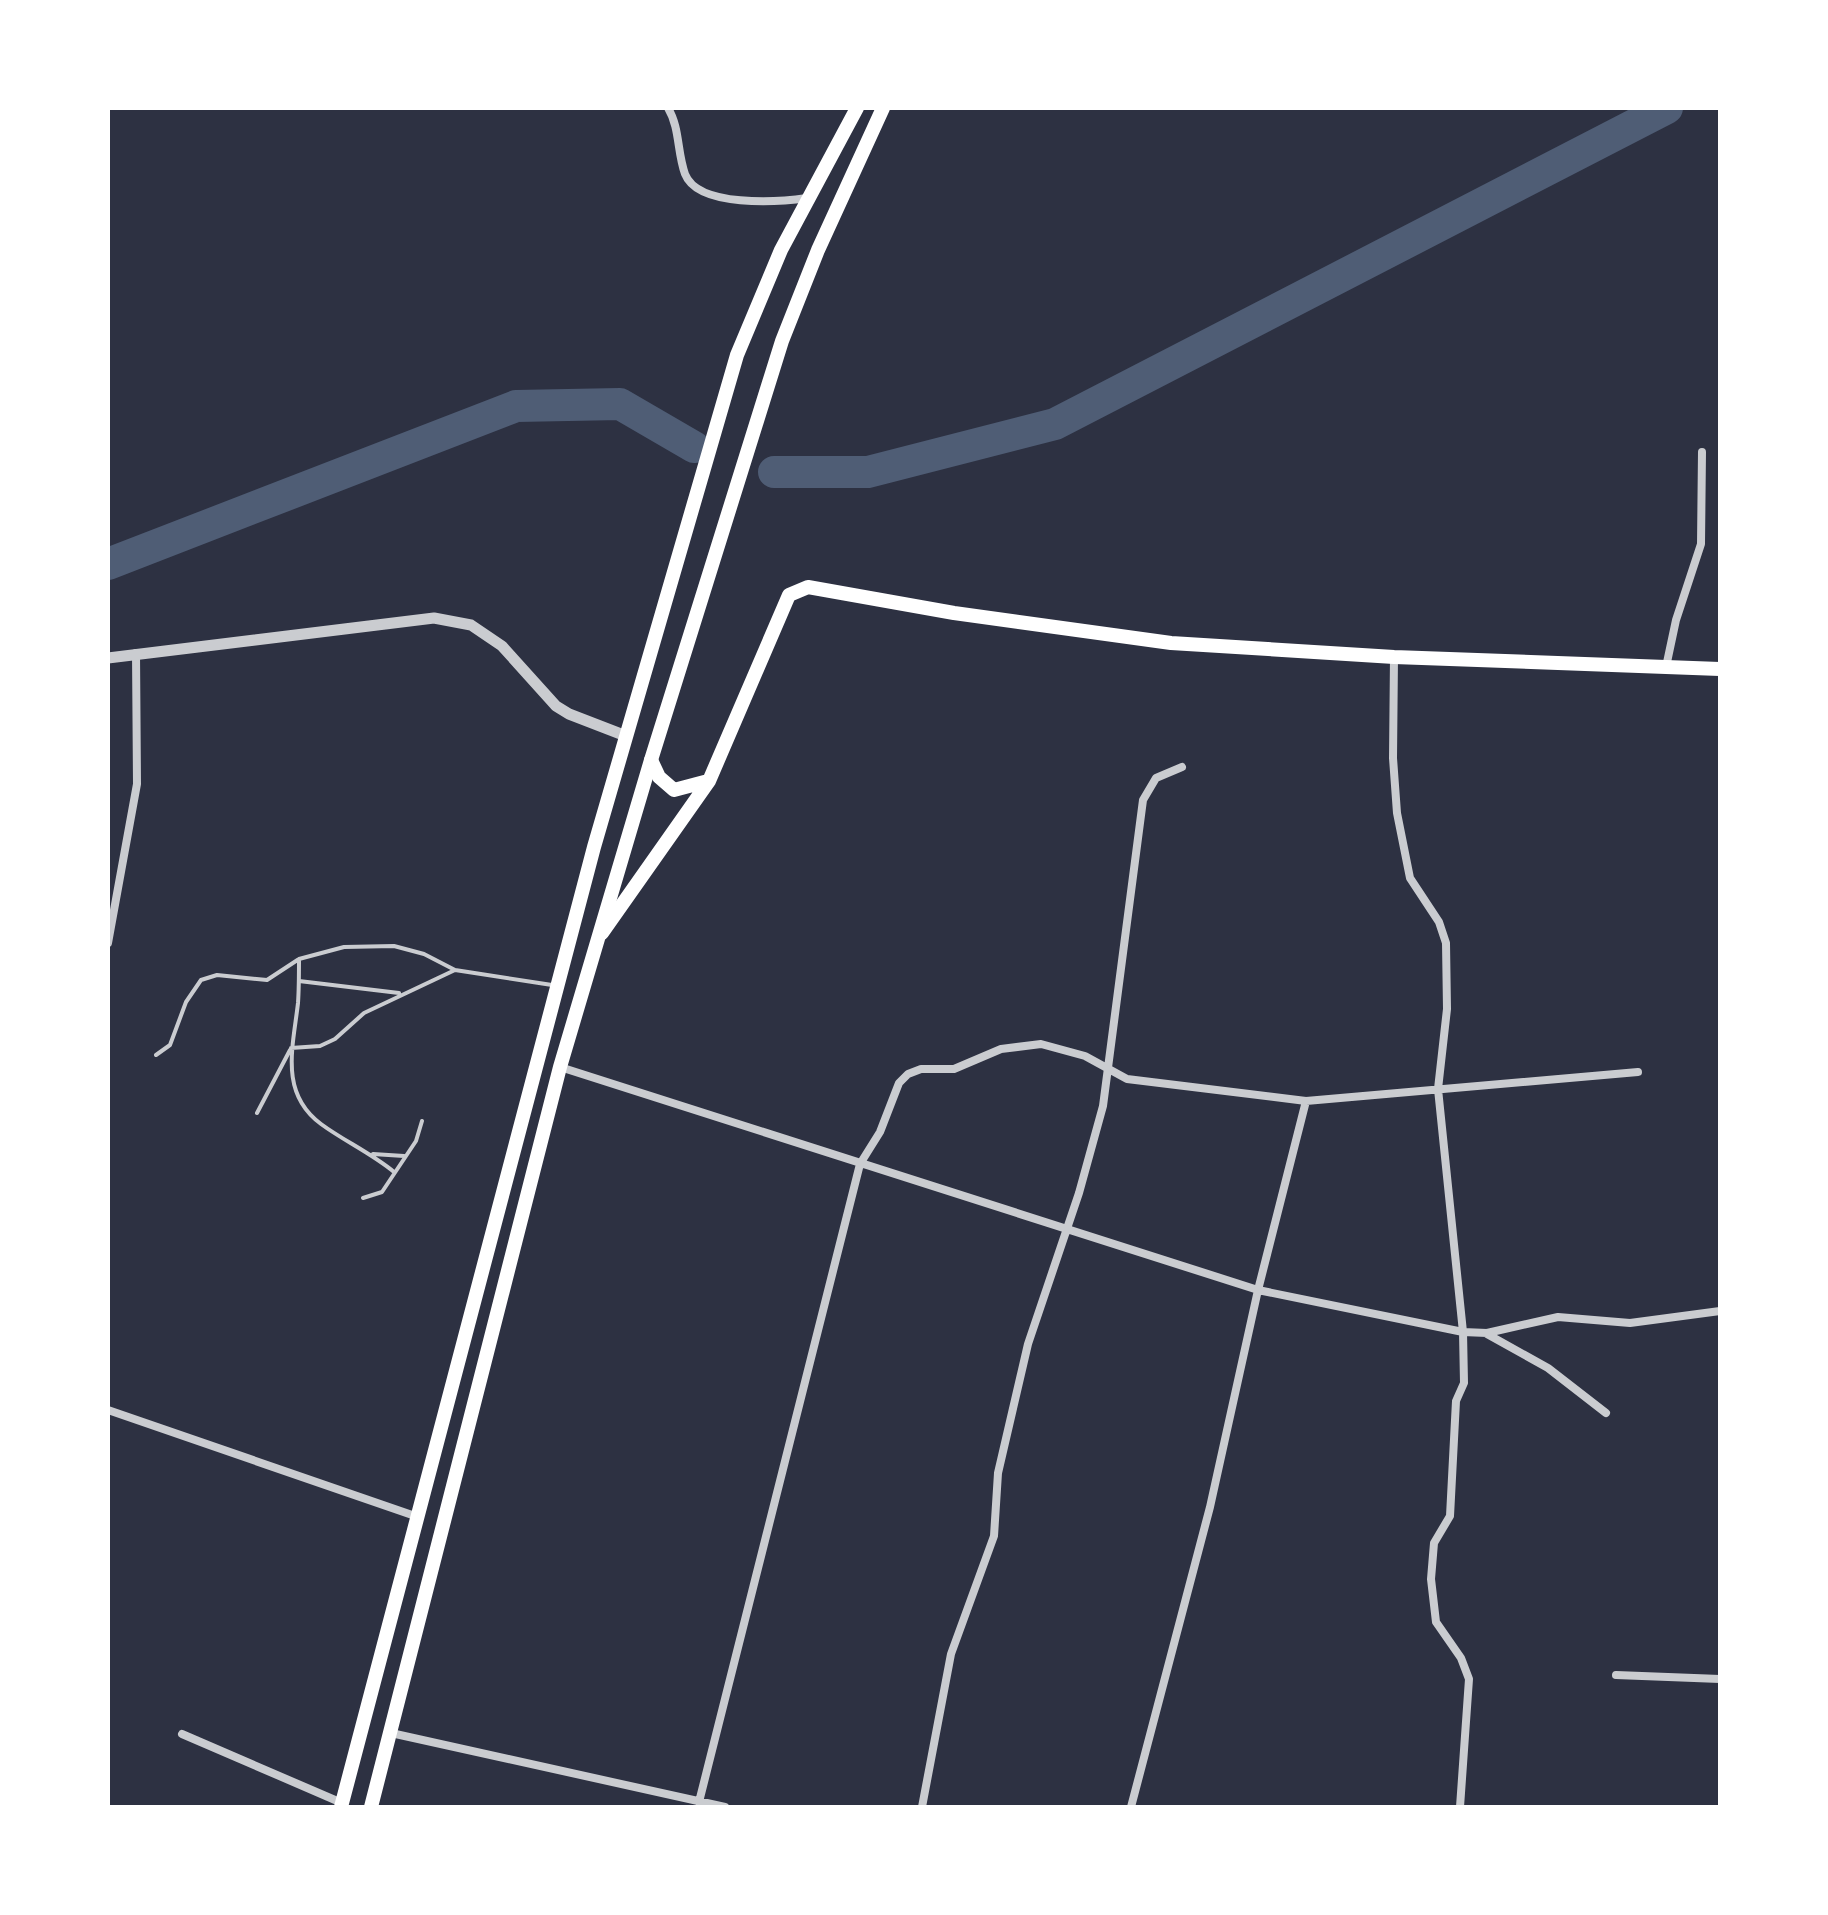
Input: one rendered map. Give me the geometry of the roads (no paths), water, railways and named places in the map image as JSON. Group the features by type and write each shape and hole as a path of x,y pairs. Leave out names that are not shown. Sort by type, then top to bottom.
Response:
{"main road":[{"path":"342,1805 626,736 683,537 726,403 737,355 752,314 807,198 857,108"},
{"path":"371,1807 560,1067 651,760 722,541 782,341 818,250 883,108"},
{"path":"602,933 709,781 789,595 798,588 808,587 954,613 1171,643 1394,657 1720,669"},
{"path":"651,760 665,785 674,790 709,781"}],"street":[{"path":"668,108 675,123 686,176 693,184 724,197 755,204 807,198"},
{"path":"1666,667 1676,620 1701,544 1702,452"},
{"path":"108,658 434,618 471,625 502,646 556,706 626,736"},
{"path":"108,943 137,784 136,653"},
{"path":"1394,657 1397,813 1410,878 1439,922 1446,943 1447,1009 1438,1089 1463,1332 1464,1383 1456,1401 1450,1516 1434,1543 1431,1579 1436,1622 1461,1658 1469,1679 1460,1807"},
{"path":"922,1807 951,1654 994,1536 998,1473 1028,1344 1064,1229 1079,1193 1103,1106 1143,800 1156,778 1182,767"},
{"path":"699,1802 860,1164 880,1132 899,1083 921,1069 954,1069 1001,1049 1041,1044 1062,1047 1109,1067 1127,1079 1306,1101 1638,1072"},
{"path":"560,1067 1258,1290 1463,1332 1487,1333 1558,1317 1630,1323 1720,1311"},
{"path":"1131,1807 1210,1507 1258,1290 1306,1101"},
{"path":"1487,1333 1548,1368 1606,1413"},
{"path":"108,1410 418,1517"},
{"path":"1616,1675 1720,1679"},
{"path":"391,1733 725,1807"},
{"path":"182,1734 342,1805"}],"lane":[{"path":"156,1055 170,1045 186,1002 201,980 217,975 267,980 299,959 344,947 394,946 424,954 455,970 558,986"},
{"path":"299,959 291,1048 296,1093 306,1111 371,1153 394,1172"},
{"path":"291,1048 320,1046 335,1039 364,1013 455,970"},
{"path":"299,981 401,994"},
{"path":"257,1113 291,1048"},
{"path":"363,1198 382,1192 422,1121"},
{"path":"371,1153 405,1156"}],"waterway":[{"path":"774,472 868,472 1055,424 1667,108"},
{"path":"108,564 516,406 620,404 694,447"}]}
